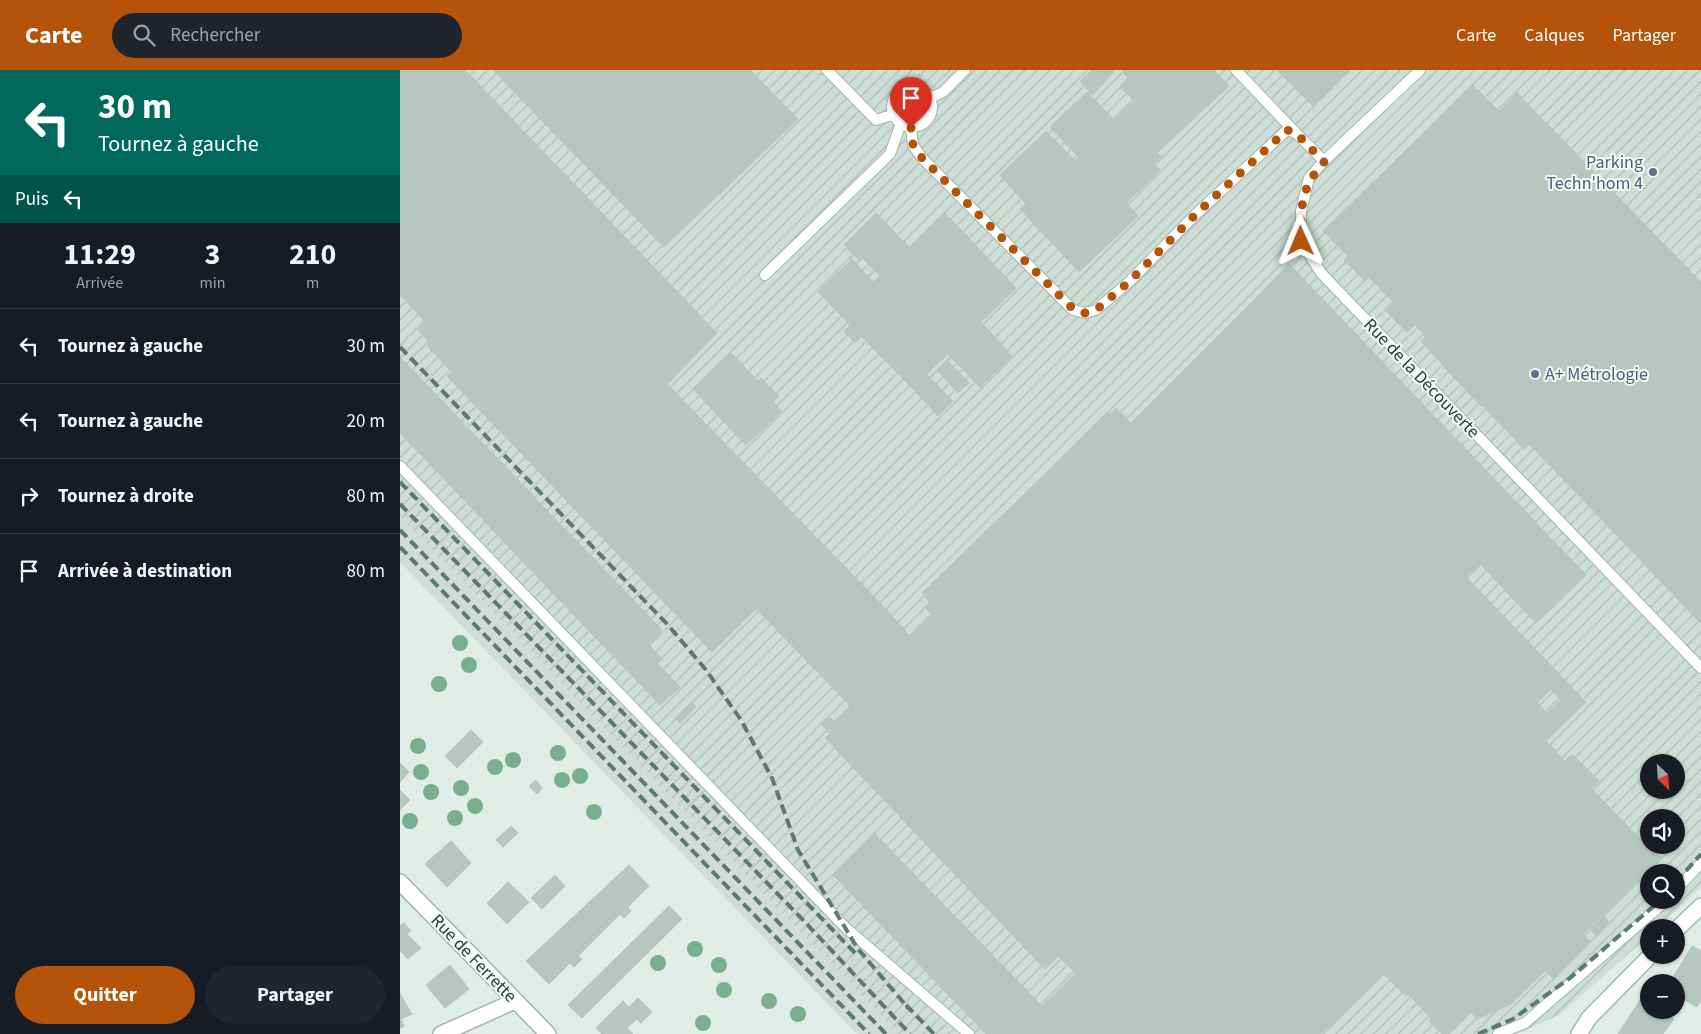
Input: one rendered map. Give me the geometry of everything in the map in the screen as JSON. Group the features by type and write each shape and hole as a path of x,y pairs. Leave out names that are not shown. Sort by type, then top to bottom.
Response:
{"street":[{"name":"Rue de Ferrette","path":"400,882 548,1034"},
{"path":"1685,921 1701,906"},
{"path":"1579,1034 1589,1018 1642,964"},
{"path":"441,1034 515,1001"}],"lane":[{"path":"827,70 876,120 898,118"},
{"path":"930,98 943,92 966,70"},
{"path":"1236,70 1324,162"},
{"name":"Rue de la Découverte","path":"1420,70 1309,178 1301,212 1301,241 1321,273 1701,668"},
{"path":"911,128 924,124 930,116 932,106 930,98 914,87 903,88 893,102 892,107 898,118 911,128 913,145 922,158 1074,310 1085,313 1096,310 1130,281 1196,214 1282,132 1291,130 1296,133"},
{"path":"765,275 890,154 898,118"},
{"path":"400,466 845,926 969,1034"},
{"path":"1685,880 1701,863"},
{"path":"1498,1034 1524,1022 1656,909"}],"shaded area":[{"path":"400,70 1701,70 1701,887 1685,902 1685,864 1640,864 1640,909 1678,909 1667,919 1640,919 1640,944 1559,1015 1517,1034 899,1034 400,516"},
{"path":"400,516 899,1034 857,1034 400,562"}],"building":[{"path":"400,70 465,70 717,333 667,384 885,608 818,672 756,609 712,652 447,376 452,372 427,346 430,343 418,330 425,321 400,295"},
{"path":"493,70 750,70 798,119 664,247"},
{"path":"1092,70 1115,70 1093,95 1080,81"},
{"path":"1121,70 1214,70 1229,86 1157,153 1161,157 1154,163 1160,170 1126,203 1138,216 1079,272 1020,209 1026,204 1000,175 1046,131 1075,161 1079,157 1050,127 1087,92 1114,120 1134,101 1120,86 1128,78"},
{"path":"1277,70 1349,70 1313,106"},
{"path":"1473,85 1499,111 1517,93 1701,282 1701,530 1654,574 1415,325 1407,332 1386,311 1394,303 1323,231"},
{"path":"876,213 909,247 906,251 889,233 860,261 844,245"},
{"path":"945,213 1016,288 981,322 1012,356 980,387 948,354 912,388 818,292 851,260 850,257 873,282 880,276 862,258 889,233 906,251"},
{"path":"1348,256 1369,277 1365,281 1344,260"},
{"path":"1289,264 1586,575 1550,610 1254,300"},
{"path":"1254,300 1550,610 1536,623 1480,564 1466,577 1586,702 1546,741 1577,774 1536,814 1619,899 1511,1004 1477,1019 1471,1012 1447,1034 1442,1034 1429,1021 1431,1018 1408,994 1406,996 1384,974 1321,1034 986,1034 833,875 875,834 1042,1006 1076,973 1057,955 1058,957 1045,969 825,738 830,734 822,725 830,717 834,721 850,706 818,672 885,608 910,636 932,615 925,607 930,602 922,593 1108,413 1110,414 1116,408 1131,423","holes":["1551,689 1561,700 1547,713 1537,703"]},
{"path":"850,325 861,337 855,343 844,331"},
{"path":"1426,336 1449,361 1444,366 1421,341"},
{"path":"731,353 758,381 761,378 779,396 773,402 782,411 746,445 693,389"},
{"path":"400,357 661,629 661,633 649,645 662,659 657,663 680,687 660,705 400,433"},
{"path":"947,360 969,383 958,393 937,370"},
{"path":"1449,361 1488,401 1482,407 1443,366"},
{"path":"926,374 953,401 938,416 912,388"},
{"path":"1488,401 1528,444 1524,449 1483,406"},
{"path":"1701,530 1701,624 1654,574"},
{"path":"691,702 696,707 680,723 675,718"},
{"path":"471,730 483,742 457,768 445,756"},
{"path":"1572,754 1584,766 1577,773 1565,761"},
{"path":"400,763 409,772 400,782"},
{"path":"1584,766 1599,781 1591,788 1577,773"},
{"path":"1577,774 1640,839 1640,854 1657,854 1661,858 1655,864 1640,864 1640,878 1619,899 1536,814"},
{"path":"536,780 542,788 537,794 529,786"},
{"path":"400,790 410,800 400,810"},
{"path":"511,826 518,833 503,847 496,840"},
{"path":"451,841 471,863 447,887 425,864"},
{"path":"629,865 649,886 628,907 631,911 624,918 620,914 578,956 582,959 574,967 570,963 549,984 526,961"},
{"path":"555,875 565,886 542,909 531,898"},
{"path":"508,882 529,902 507,924 487,903"},
{"path":"669,906 682,919 582,1018 568,1005"},
{"path":"1604,916 1610,923 1596,936 1590,929"},
{"path":"404,923 411,931 407,934 413,940 400,951 400,925"},
{"path":"1584,934 1590,942 1553,978 1546,971"},
{"path":"413,940 421,948 408,959 401,951"},
{"path":"1692,946 1701,951 1701,1000 1697,1007 1685,1000 1685,974 1675,974 1681,964 1685,964 1685,957"},
{"path":"450,965 469,989 445,1008 426,985"},
{"path":"400,994 412,1014 401,1019 404,1026 400,1028"},
{"path":"638,998 652,1012 641,1023 637,1019 639,1017 629,1007"},
{"path":"1640,1000 1640,1019 1674,1019 1663,1034 1618,1034"},
{"path":"623,1001 639,1017 627,1028 633,1034 602,1034 596,1028"}],"railway":[{"path":"400,347 668,625 706,670 741,720 772,778 798,850 858,949 909,1009"},
{"path":"400,482 855,953"},
{"path":"400,504 803,920 910,1034"},
{"path":"400,530 886,1034"},
{"path":"400,547 869,1034"},
{"path":"1685,872 1701,854"},
{"path":"1478,1034 1513,1019 1570,978 1650,909"},
{"path":"906,1005 934,1034"}],"place":[{"name":"Parking Techn'hom 4","path":"1653,172"},
{"name":"A+ Métrologie","path":"1535,374"}],"route":[{"path":"911,128 913,145 922,158 1074,310 1080,312 1085,313 1096,310 1130,281 1196,214 1282,132 1287,130 1296,133 1324,162 1309,178 1301,212 1301,241"}]}
